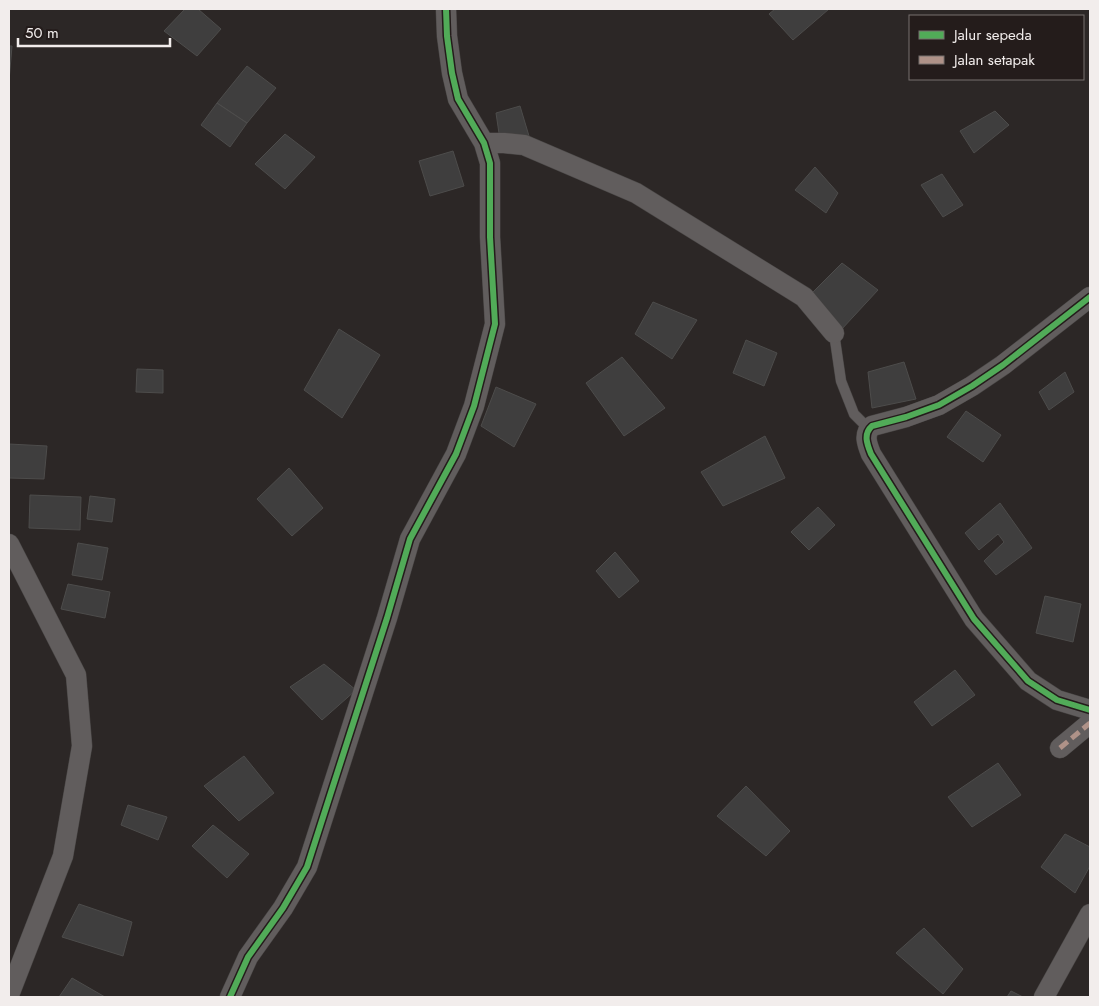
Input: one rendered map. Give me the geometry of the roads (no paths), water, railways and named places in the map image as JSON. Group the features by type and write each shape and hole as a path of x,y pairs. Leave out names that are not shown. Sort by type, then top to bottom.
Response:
{"street":[{"path":"230,997 248,958 283,908 307,867 387,618 410,539 456,454 474,406 495,324 490,237 490,163 484,143 458,99 446,36 446,9"},
{"path":"484,143 504,142 524,145 636,193 804,297 834,333"},
{"path":"1090,297 1003,365 972,386 939,405 906,418 872,426 868,429 866,438 871,454 974,619 1028,681 1057,700 1090,710"},
{"path":"9,544 76,676 82,746 63,856 9,995"},
{"path":"1060,748 1090,723"},
{"path":"1044,997 1090,914"}],"lane":[{"path":"834,333 841,382 854,414 868,429"}]}
